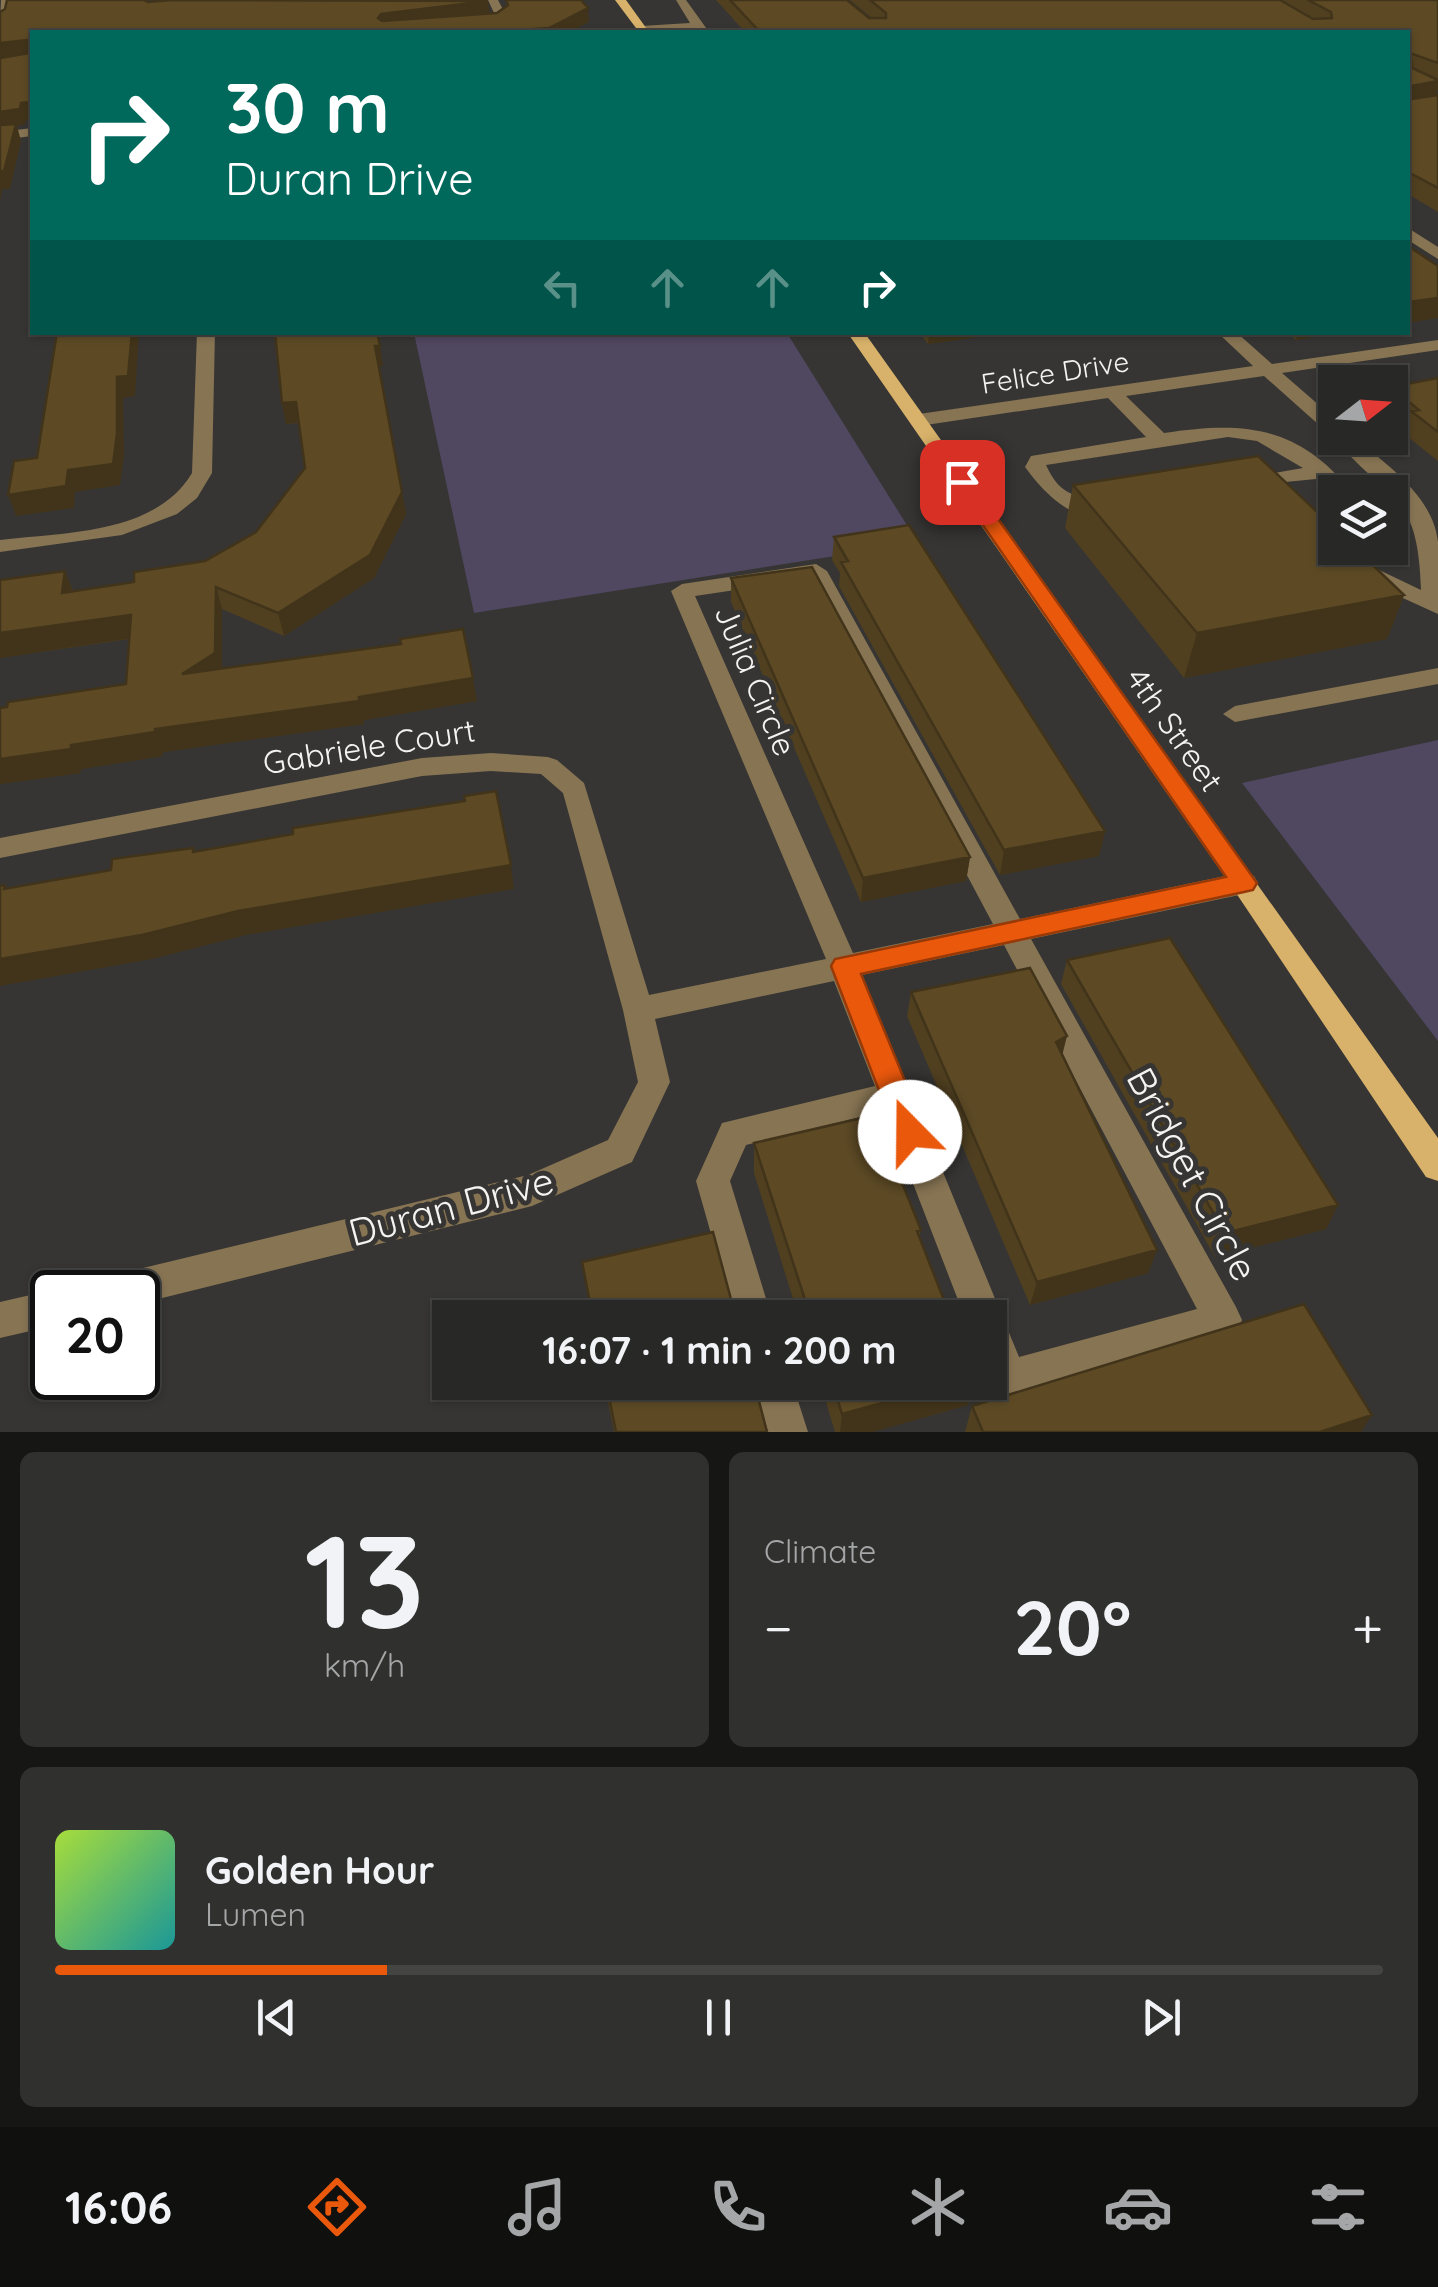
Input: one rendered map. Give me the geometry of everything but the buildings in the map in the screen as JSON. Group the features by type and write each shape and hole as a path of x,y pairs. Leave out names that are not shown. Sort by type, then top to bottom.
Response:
{"main road":[{"path":"620,0 642,30"},
{"name":"4th Street","path":"857,335 1244,883 1438,1166"}],"street":[{"path":"0,23 6,0"},
{"path":"464,26 494,22 501,17 493,0"},
{"path":"681,0 701,29"},
{"path":"642,30 701,29"},
{"path":"0,136 30,132"},
{"path":"1410,234 1438,254"},
{"path":"0,546 90,534 164,514 196,490 202,473 206,335"},
{"path":"1229,335 1318,414"},
{"name":"Felice Drive","path":"919,420 1438,345"},
{"path":"1111,391 1160,440"},
{"path":"1127,501 1074,506 1060,499 1035,467 1038,460 1050,457 1216,432 1254,434 1289,445 1323,475"},
{"path":"1359,565 1367,573 1436,605 1432,548 1418,506 1362,455"},
{"path":"1224,487 1320,472"},
{"name":"Julia Circle","path":"844,966 682,591 816,570 1016,932"},
{"path":"1236,714 1438,676"},
{"name":"Gabriele Court","path":"0,848 422,766 491,762 548,766 575,789 638,1010"},
{"path":"638,1010 1244,883"},
{"name":"Bridget Circle","path":"1007,1374 1009,1379 1223,1320 1016,932"},
{"path":"844,966 977,1300"},
{"name":"Duran Drive","path":"160,1281 532,1190 620,1151 654,1082 638,1010"},
{"path":"749,1300 713,1181 734,1134 896,1096"},
{"path":"0,1320 30,1313"},
{"path":"778,1400 788,1432"}],"shaded area":[{"path":"414,335 788,335 918,543 474,613"},
{"path":"1438,740 1438,1041 1242,783"}],"route":[{"path":"910,1132 844,966 1244,883 962,482"}]}
